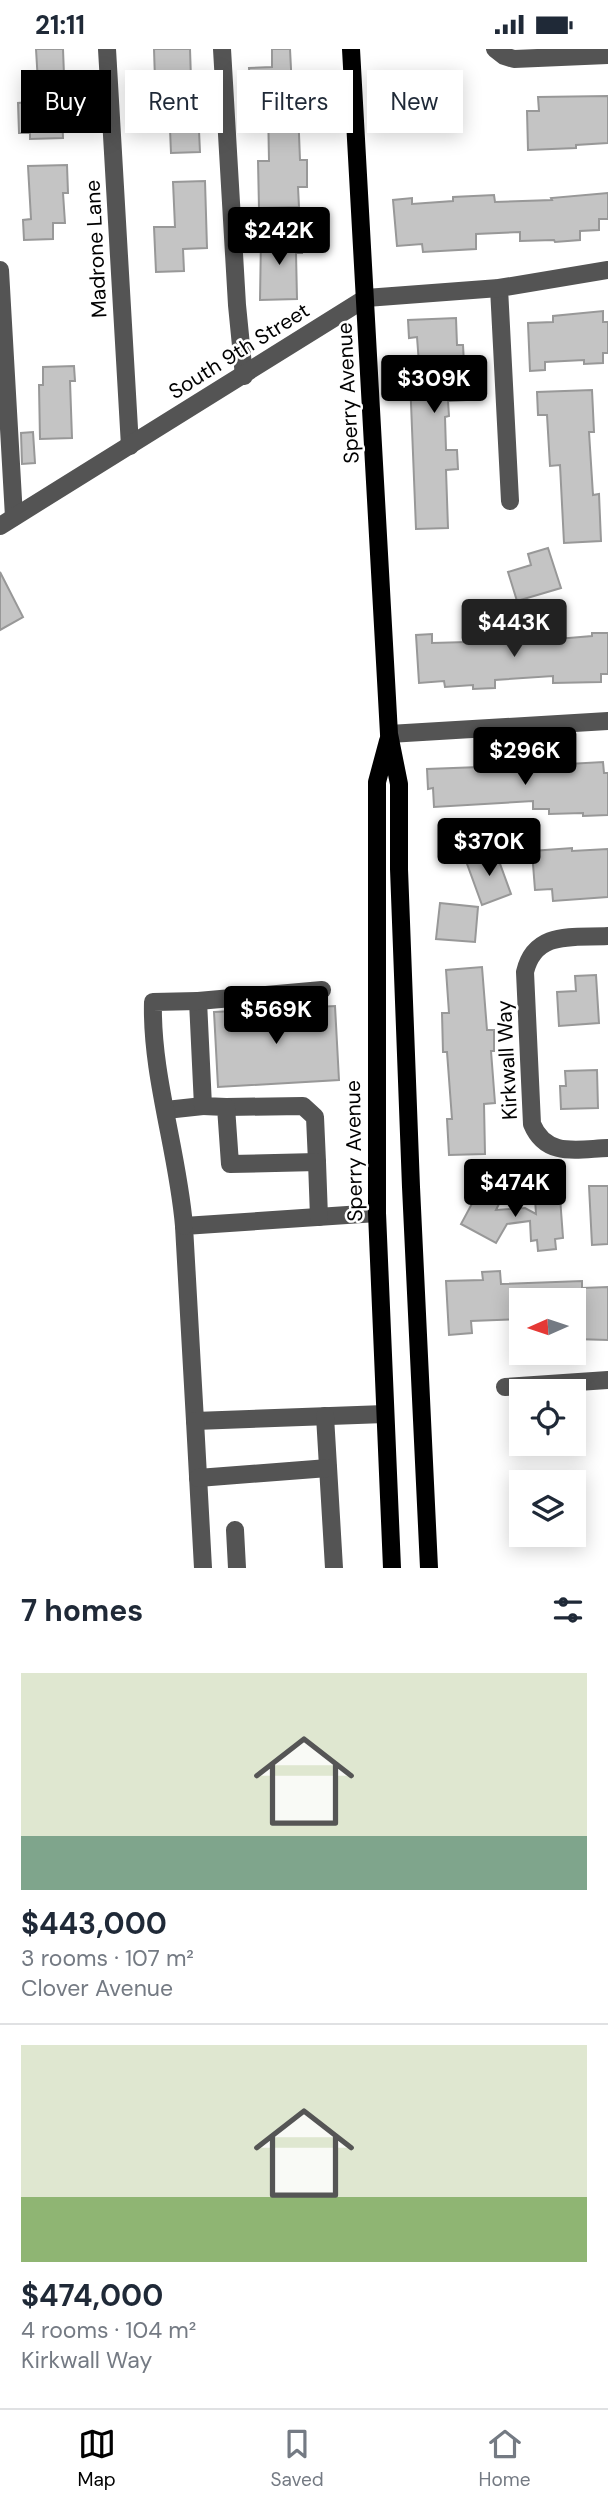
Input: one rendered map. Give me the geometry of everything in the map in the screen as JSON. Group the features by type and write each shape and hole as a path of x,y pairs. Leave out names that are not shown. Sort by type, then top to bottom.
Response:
{"main road":[{"name":"Sperry Avenue","path":"352,49 389,734 399,784 410,1174 429,1568"},
{"name":"Sperry Avenue","path":"389,734 377,782 377,1213 392,1568"}],"street":[{"name":"Madrone Lane","path":"107,49 130,446"},
{"path":"222,49 244,376"},
{"path":"495,50 514,59 608,55"},
{"path":"0,270 7,522"},
{"name":"South 9th Street","path":"7,522 366,298 499,288 608,270"},
{"path":"499,288 510,501"},
{"path":"389,734 608,720"},
{"name":"Kirkwall Way","path":"608,936 552,939 534,950 525,972 532,1124 542,1141 553,1147 566,1150 608,1148"},
{"path":"203,1568 181,1190 152,1031 153,1002 198,1001 322,990"},
{"path":"198,1001 203,1105"},
{"path":"166,1110 203,1105 303,1106 315,1117 319,1217"},
{"path":"226,1107 230,1164 317,1162"},
{"path":"184,1226 377,1213"},
{"path":"505,1387 608,1381"},
{"path":"195,1421 385,1414"},
{"path":"325,1416 334,1568"},
{"path":"198,1478 328,1468"},
{"path":"235,1530 237,1568"}],"building":[{"path":"36,49 63,49 64,70 37,70"},
{"path":"154,49 190,49 191,70 155,70"},
{"path":"272,49 290,49 291,70 249,70 272,67"},
{"path":"608,96 608,143 576,145 576,148 528,150 527,111 539,111 538,97"},
{"path":"18,103 21,103 21,133 19,133"},
{"path":"30,133 63,133 63,138 30,139"},
{"path":"170,133 199,133 200,152 171,153"},
{"path":"268,133 299,133 300,160 307,160 307,187 298,187 299,207 259,208 258,161 269,161"},
{"path":"67,165 68,193 63,193 65,223 53,223 53,239 24,240 23,220 31,219 28,166"},
{"path":"205,181 207,248 183,249 184,271 156,272 154,227 175,227 173,182"},
{"path":"608,193 608,219 599,219 599,230 580,231 580,240 520,241 520,232 476,234 476,249 423,252 422,244 397,246 393,200 412,198 412,204 453,201 453,197 494,195 495,202 552,200 551,198"},
{"path":"301,236 302,253 296,253 297,299 260,300 261,237"},
{"path":"603,311 603,322 608,322 608,353 603,353 603,363 584,364 584,360 545,362 545,370 530,371 528,323 553,322 553,316"},
{"path":"456,318 457,345 463,345 466,400 448,401 449,416 445,417 446,450 457,450 458,469 446,470 448,528 416,529 410,378 420,377 417,337 409,338 408,320"},
{"path":"74,366 75,381 70,381 72,438 40,439 39,385 43,385 43,367"},
{"path":"592,390 594,432 589,432 593,495 599,494 601,541 564,543 560,465 550,466 547,415 538,415 537,392"},
{"path":"33,432 35,463 22,464 21,433"},
{"path":"548,548 561,588 517,601 508,572 531,565 528,554"},
{"path":"0,572 23,617 0,630"},
{"path":"556,629 557,639 608,633 608,674 601,674 601,682 553,683 553,676 495,680 495,688 473,689 473,685 445,687 444,681 419,683 416,635 432,634 432,643 503,641 502,631"},
{"path":"603,762 604,773 608,773 608,815 549,814 549,809 533,809 533,801 434,807 433,788 428,789 427,769 502,764 502,771 532,770 532,766"},
{"path":"572,848 572,851 608,849 608,897 553,901 552,889 535,890 532,851"},
{"path":"495,850 511,894 482,905 466,861"},
{"path":"440,903 478,907 475,942 436,939"},
{"path":"482,967 487,1030 494,1030 494,1051 491,1051 495,1103 484,1104 485,1154 449,1155 447,1119 452,1119 447,1052 443,1052 442,1013 449,1013 446,970"},
{"path":"596,975 599,1023 559,1026 557,992 576,991 575,976"},
{"path":"335,1006 339,1080 218,1087 214,1012"},
{"path":"597,1070 598,1108 561,1109 560,1086 566,1086 565,1071"},
{"path":"482,1185 503,1196 496,1210 525,1208 536,1214 535,1199 560,1197 563,1238 555,1239 556,1249 538,1251 537,1240 531,1241 530,1221 507,1224 496,1243 461,1224"},
{"path":"589,1186 608,1186 608,1244 592,1245"},
{"path":"500,1271 501,1284 582,1281 582,1288 509,1288 509,1320 471,1321 472,1333 449,1335 446,1281 483,1280 482,1272"},
{"path":"608,1287 608,1340 586,1339 586,1288 582,1288"}]}
